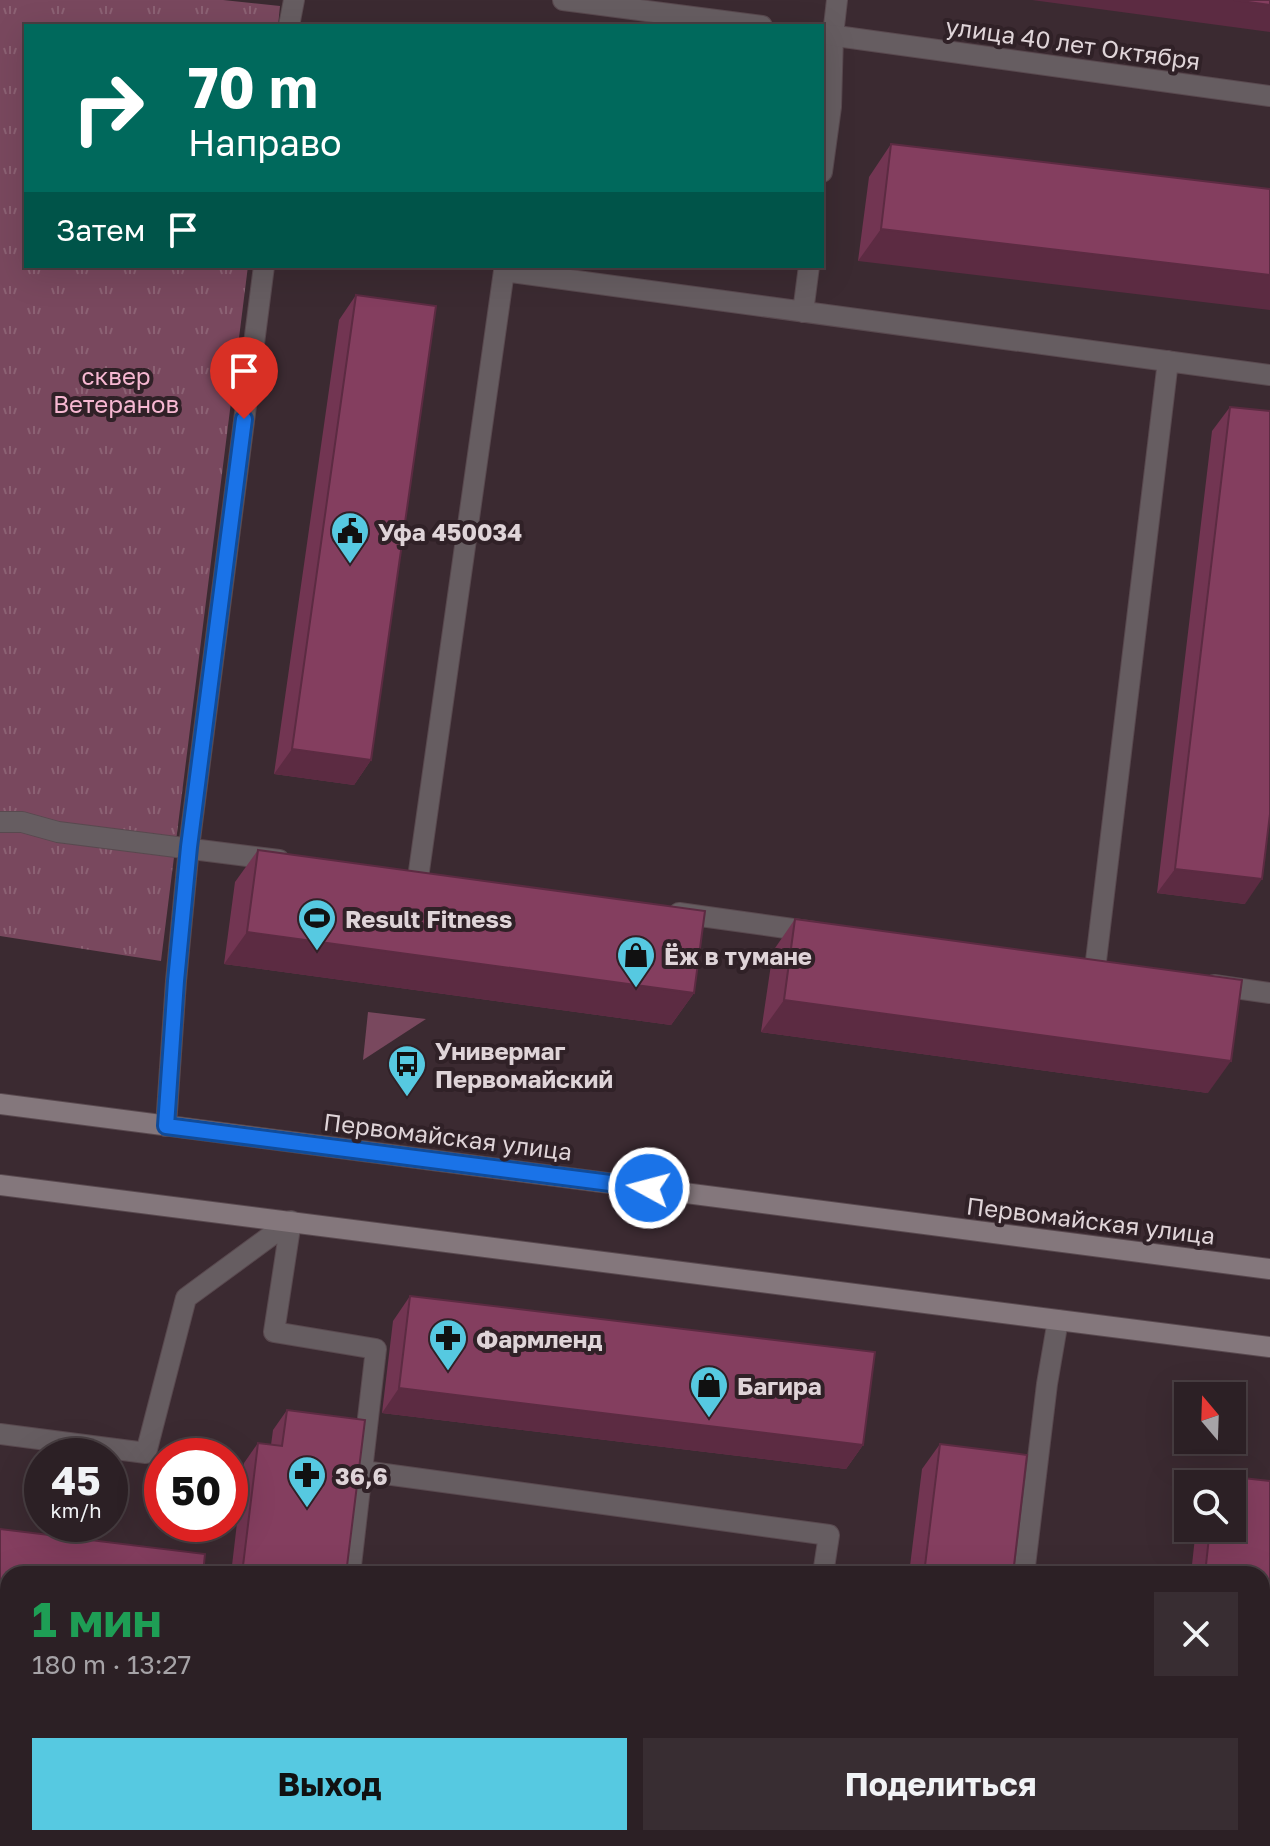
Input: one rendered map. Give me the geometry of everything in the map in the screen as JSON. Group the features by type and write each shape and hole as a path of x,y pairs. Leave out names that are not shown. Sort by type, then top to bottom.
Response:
{"main road":[{"name":"Первомайская улица","path":"0,1104 1270,1269"},
{"path":"0,1185 1270,1347"}],"street":[{"path":"289,24 294,0"},
{"path":"563,0 747,24"},
{"path":"824,158 831,107 828,35 837,0"},
{"name":"улица 40 лет Октября","path":"828,35 1270,96"},
{"path":"166,1126 189,847 264,268"},
{"path":"803,312 809,268"},
{"path":"418,878 504,271 1270,375"},
{"path":"1094,969 1168,361"},
{"path":"0,822 22,822 58,832 294,862"},
{"path":"654,910 827,933"},
{"path":"1197,983 1270,993"},
{"path":"0,1434 146,1453 186,1298 291,1221"},
{"path":"291,1221 274,1332 376,1349 351,1566"},
{"path":"1025,1566 1058,1320"},
{"path":"363,1471 829,1535 824,1566"}],"green space":[{"name":"сквер Ветеранов","path":"0,0 223,0 280,6 278,24 24,24 24,268 248,268 161,961 0,936"},
{"path":"368,1012 426,1019 363,1060"}],"building":[{"path":"1234,0 1270,0 1270,5"},
{"path":"891,144 1270,189 1270,275 881,229"},
{"path":"356,295 436,306 371,760 292,749"},
{"path":"1230,407 1270,411 1270,814 1262,879 1175,869"},
{"path":"258,850 705,911 694,993 247,932"},
{"path":"795,919 1242,980 1231,1061 784,1000"},
{"path":"410,1296 875,1352 863,1445 399,1388"},
{"path":"287,1410 365,1420 347,1566 243,1566 258,1443 282,1446"},
{"path":"940,1444 1027,1455 1014,1566 925,1566"},
{"path":"1246,1478 1270,1481 1270,1566 1206,1566 1208,1542 1246,1542"},
{"path":"0,1529 24,1532 24,1542 107,1542 205,1554 204,1566 0,1566"}],"place":[{"name":"Уфа 450034","path":"350,565"},
{"name":"Result Fitness","path":"317,952"},
{"name":"Ёж в тумане","path":"636,989"},
{"name":"Универмаг Первомайский","path":"407,1098"},
{"name":"Фармленд","path":"448,1372"},
{"name":"Багира","path":"709,1419"},
{"name":"36,6","path":"307,1509"}],"route":[{"path":"244,419 189,847 166,1126 649,1188"}]}
